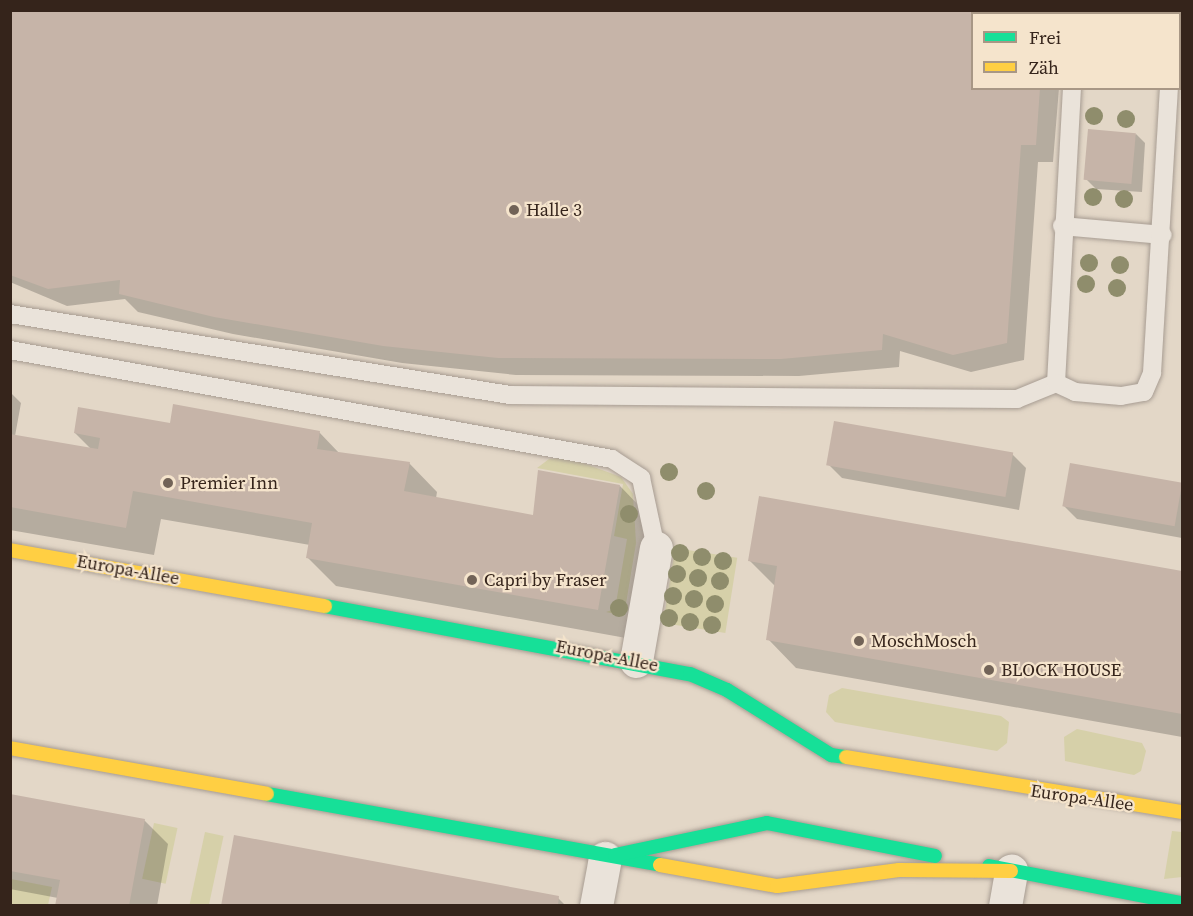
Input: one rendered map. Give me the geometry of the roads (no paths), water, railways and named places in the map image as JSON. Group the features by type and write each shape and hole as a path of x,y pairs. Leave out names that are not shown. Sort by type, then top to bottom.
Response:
{"street":[{"path":"636,661 656,548"},
{"name":"Europa-Allee","path":"10,550 636,661 690,674 727,690 831,755 1182,812"},
{"path":"10,748 605,858 777,886 816,885 899,870 1011,870"},
{"path":"605,858 767,823 1182,903"},
{"path":"596,906 605,858"},
{"path":"1005,906 1011,870"}],"lane":[{"path":"1056,383 1062,226 1072,90"},
{"path":"10,314 510,395 1017,399 1056,383 1075,392 1144,392 1152,373 1163,235 1169,90"},
{"path":"1062,226 1163,235"},
{"path":"10,350 612,459 641,478 656,548"}],"place":[{"name":"Halle 3","path":"514,210"},
{"name":"Premier Inn","path":"168,483"},
{"name":"Capri by Fraser","path":"472,580"},
{"name":"MoschMosch","path":"859,641"},
{"name":"BLOCK HOUSE","path":"989,670"}]}
